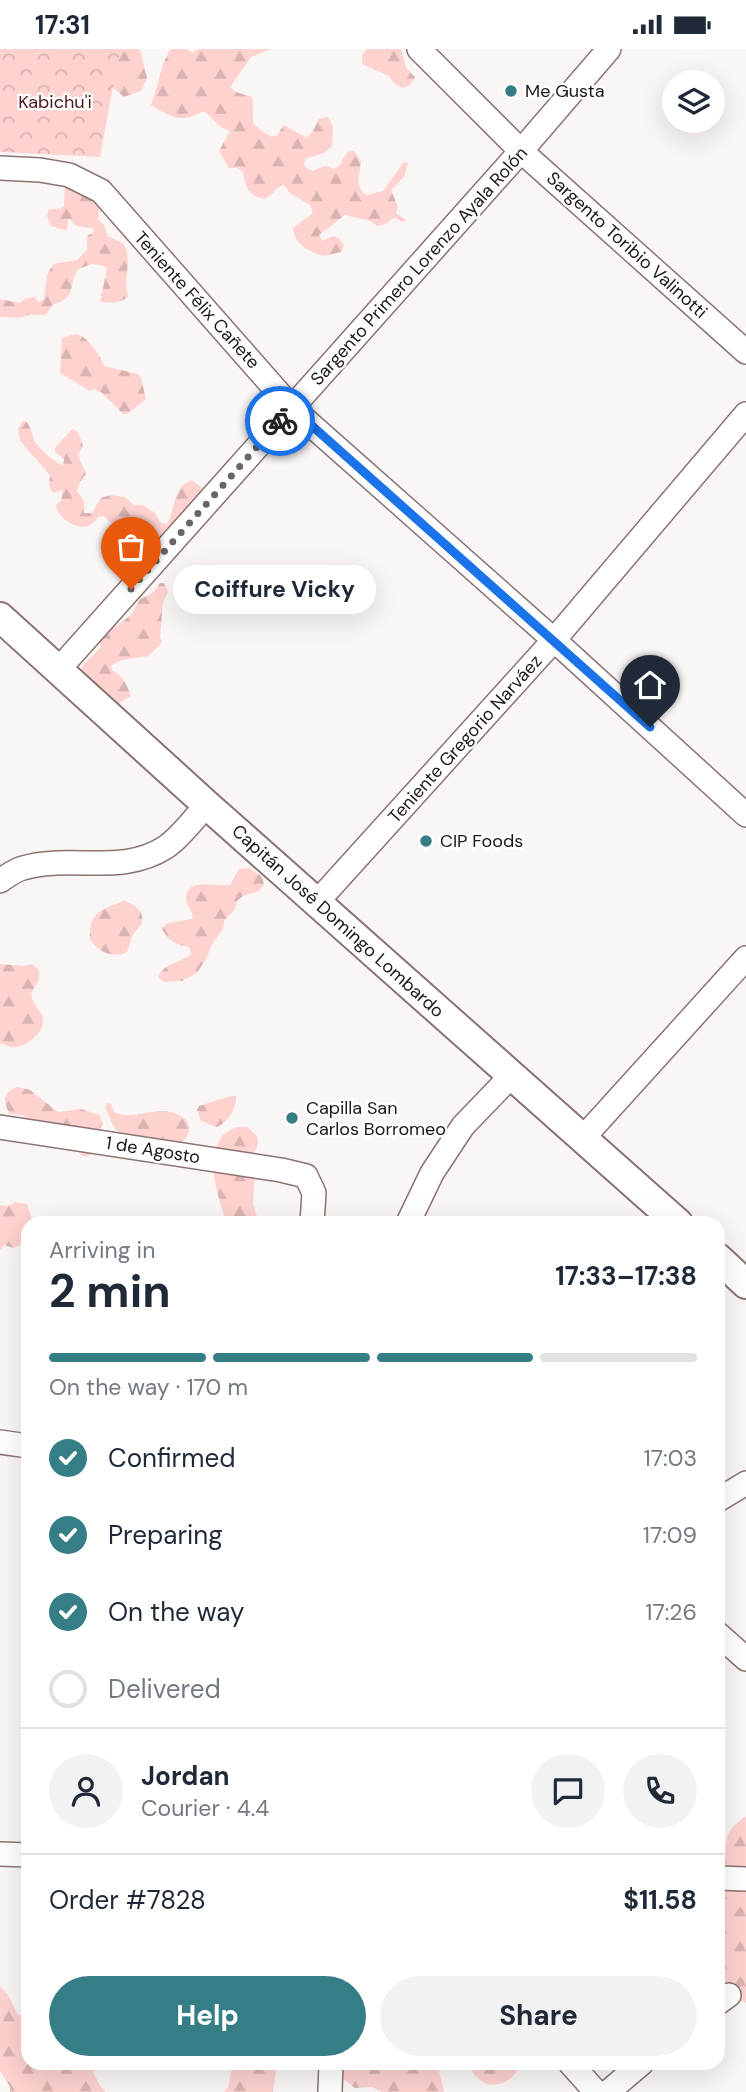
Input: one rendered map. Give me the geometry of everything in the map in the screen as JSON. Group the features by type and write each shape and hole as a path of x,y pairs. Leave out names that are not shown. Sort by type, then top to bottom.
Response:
{"street":[{"name":"Sargento Toribio Valinotti","path":"419,49 521,151 746,352"},
{"name":"Sargento Primero Lorenzo Ayala Rolón","path":"59,669 609,49"},
{"name":"Teniente Félix Cañete","path":"0,167 69,175 101,191 292,408 554,640 746,815"},
{"name":"Teniente Gregorio Narváez","path":"317,902 554,640 746,414"},
{"name":"Capitán José Domingo Lombardo","path":"0,617 670,1216"},
{"path":"0,881 21,868 42,864 128,863 148,857 168,846 207,804"},
{"path":"583,1138 746,958"},
{"path":"411,1216 432,1173 463,1126 512,1075"},
{"name":"1 de Agosto","path":"0,1127 306,1176 314,1193 312,1216"},
{"path":"725,1264 746,1284"},
{"path":"0,1441 21,1445"},
{"path":"725,1496 746,1483"},
{"path":"725,1640 746,1659"},
{"path":"0,1854 21,1855"},
{"path":"725,1878 746,1879"},
{"path":"330,2092 331,2070"},
{"path":"576,2070 596,2092"},
{"path":"608,2092 634,2070"}],"green space":[{"name":"Kabichu'i","path":"0,49 120,49 100,157 0,152"},
{"path":"104,49 140,49 147,78 141,91 124,97 112,87"},
{"path":"171,49 187,49 192,53 198,49 271,49 251,57 230,87 252,97 254,125 271,137 276,136 284,125 307,138 319,119 328,117 333,127 332,146 324,153 305,159 304,166 312,171 325,166 334,169 340,165 347,152 354,151 361,161 360,188 367,195 383,191 404,162 408,163 404,177 391,190 398,207 396,213 406,220 402,222 396,218 391,219 378,226 370,221 345,215 319,235 322,241 333,236 339,238 344,246 341,252 325,256 304,247 296,239 293,228 313,213 310,205 291,194 284,185 264,199 251,193 246,186 243,172 237,168 229,168 219,151 230,131 221,127 204,111 177,118 151,105"},
{"path":"366,49 401,49 406,68 415,77 410,85 402,88 389,76 362,64 362,55"},
{"path":"65,185 101,193 98,219 104,225 108,236 123,243 128,256 128,296 119,302 100,302 107,269 92,264 78,269 69,295 52,305 46,315 0,317 0,299 19,303 35,297 39,303 44,299 47,275 53,264 77,260 87,250 87,236 93,232 93,228 76,226 70,219 67,231 51,226 47,217 49,209 60,209 64,206"},
{"path":"76,334 93,347 104,366 138,374 146,399 127,414 123,414 102,393 94,389 90,391 60,373 62,338"},
{"path":"23,421 29,425 39,446 63,466 64,459 55,452 55,448 72,429 78,432 83,446 78,455 86,474 77,491 84,501 84,513 92,513 101,498 110,495 125,497 134,505 143,505 155,513 161,523 167,524 181,487 192,480 205,490 209,519 194,534 161,540 143,547 123,528 115,526 103,516 85,527 74,525 57,510 56,505 61,501 63,490 53,493 49,486 50,475 20,441 18,429"},
{"path":"160,583 164,583 168,592 163,602 162,641 148,656 124,660 111,666 124,681 131,696 116,705 82,674 82,666 101,647 99,639 113,623 116,627 132,614 139,600 154,592"},
{"path":"248,868 262,876 264,884 259,891 237,901 235,909 224,921 223,929 197,973 182,981 164,982 158,977 164,968 191,954 189,947 173,941 162,929 167,923 193,919 186,901 188,891 191,887 204,884 230,885 239,869"},
{"path":"124,901 140,910 141,923 132,936 126,953 106,953 90,940 91,924 98,913"},
{"path":"0,964 32,964 39,970 39,979 31,994 43,1024 33,1039 16,1047 0,1043"},
{"path":"17,1087 30,1090 58,1112 81,1109 99,1115 103,1123 97,1135 98,1151 86,1157 79,1152 76,1146 78,1130 75,1127 29,1122 23,1115 10,1114 5,1098"},
{"path":"236,1096 235,1105 224,1123 216,1127 201,1121 197,1110 199,1106"},
{"path":"107,1103 111,1104 114,1112 122,1115 158,1111 177,1115 187,1121 188,1135 178,1145 157,1143 146,1136 123,1134 113,1124 105,1107"},
{"path":"238,1127 247,1127 257,1136 258,1143 254,1152 247,1158 216,1153 222,1136"},
{"path":"214,1171 255,1173 253,1204 257,1216 225,1216"},
{"path":"15,1202 27,1204 31,1216 21,1216 21,1245 13,1248 4,1245 0,1250 0,1205 8,1206"},
{"path":"746,1817 746,2003 725,1996 725,1858 726,1843 732,1827"},
{"path":"0,1986 21,2016 21,2070 94,2070 100,2086 106,2092 10,2092 10,2087 0,2071"},
{"path":"232,2070 276,2070 273,2092 224,2092 228,2087"},
{"path":"439,2070 444,2092 382,2092 372,2087 355,2088 333,2071"},
{"path":"472,2070 518,2070 509,2079 494,2085 479,2079"}],"way so far":[{"path":"131,589 280,421"}],"place":[{"name":"Me Gusta","path":"511,91"},
{"name":"Coiffure Vicky","path":"131,589"},
{"name":"CIP Foods","path":"426,841"},
{"name":"Capilla San Carlos Borromeo","path":"292,1118"}],"route":[{"path":"280,421 292,408 650,727"}]}
